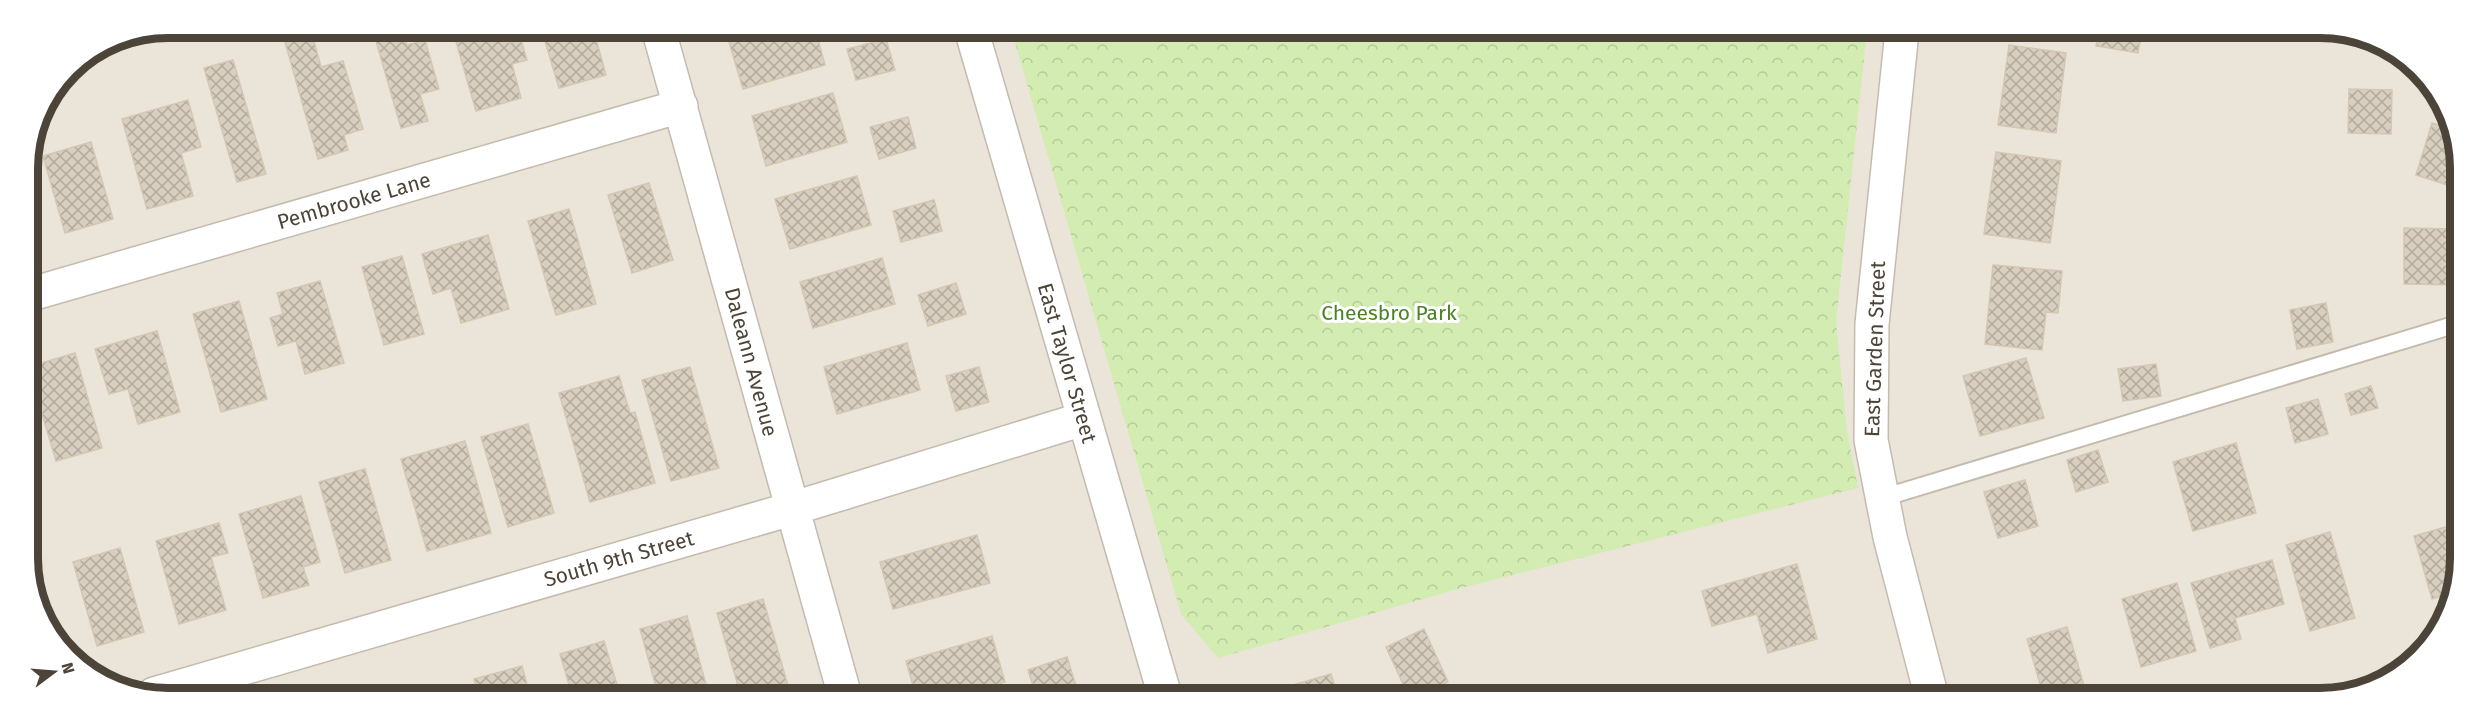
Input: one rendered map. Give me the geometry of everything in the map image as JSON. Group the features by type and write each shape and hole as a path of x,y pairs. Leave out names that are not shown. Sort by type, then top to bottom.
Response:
{"street":[{"name":"Daleann Avenue","path":"661,38 843,688"},
{"name":"East Taylor Street","path":"974,38 1163,688"},
{"name":"East Garden Street","path":"1901,38 1872,324 1871,440 1890,537 1929,688"},
{"name":"Pembrooke Lane","path":"38,292 681,106"},
{"name":"South 9th Street","path":"175,688 791,509 1083,419"}],"lane":[{"path":"1882,498 2450,326"}],"shaded area":[{"path":"168,38 2319,38 2353,42 2369,47 2399,64 2423,88 2436,110 2447,142 2450,168 2450,558 2445,592 2440,608 2428,631 2399,662 2361,682 2328,688 168,688 134,684 118,679 88,662 84,658 84,642 68,642 64,638 47,608 40,584 38,558 38,159 47,118 64,88 95,59 134,42"}],"green space":[{"name":"Cheesbro Park","path":"1014,38 1866,38 1836,322 1847,431 1858,488 1461,588 1218,658 1181,614"},
{"path":"1105,38 1176,38 1176,39 1111,58"}],"building":[{"path":"298,38 313,38 321,67 343,61 363,129 344,135 348,150 318,159 285,42"},
{"path":"375,38 405,38 407,45 425,40 439,89 420,94 428,121 401,128"},
{"path":"455,38 508,38 509,43 521,40 527,60 512,64 521,98 476,111"},
{"path":"544,38 596,38 606,75 559,88"},
{"path":"743,38 818,38 825,65 743,89 729,42"},
{"path":"2098,38 2141,38 2138,53 2096,46"},
{"path":"886,39 895,70 856,80 847,49"},
{"path":"2009,45 2066,53 2056,133 1998,125"},
{"path":"233,60 266,174 237,182 204,68"},
{"path":"2349,89 2392,90 2391,134 2348,133"},
{"path":"833,93 847,142 766,166 752,116"},
{"path":"188,100 201,147 181,153 193,196 147,209 122,119"},
{"path":"908,117 916,148 879,159 870,127"},
{"path":"2432,123 2443,127 2449,159 2450,186 2416,175"},
{"path":"91,142 113,219 65,233 43,156"},
{"path":"1996,152 2061,161 2050,243 1984,234"},
{"path":"857,176 871,225 790,249 775,199"},
{"path":"649,183 673,260 632,273 608,195"},
{"path":"934,200 942,231 901,242 893,211"},
{"path":"569,209 596,304 556,315 528,221"},
{"path":"2404,228 2450,229 2450,285 2404,284"},
{"path":"488,235 509,309 461,323 451,288 433,294 422,254"},
{"path":"402,256 424,334 384,345 362,267"},
{"path":"882,258 895,304 813,328 800,282"},
{"path":"1993,265 2062,271 2058,313 2046,312 2042,350 1985,344"},
{"path":"320,281 344,363 305,374 296,341 278,346 270,318 283,314 277,293"},
{"path":"956,283 966,314 928,326 918,295"},
{"path":"239,301 267,399 221,412 193,314"},
{"path":"2326,303 2333,342 2297,349 2290,310"},
{"path":"157,331 180,412 138,424 128,389 109,394 95,349"},
{"path":"907,343 920,390 837,414 824,367"},
{"path":"75,353 102,448 56,461 38,401 38,364"},
{"path":"2026,358 2044,418 1980,436 1963,376"},
{"path":"2156,364 2161,396 2123,401 2118,369"},
{"path":"690,367 719,468 671,481 642,380"},
{"path":"979,367 989,402 956,411 946,376"},
{"path":"619,376 630,413 635,412 655,483 590,502 559,393"},
{"path":"2371,386 2378,408 2351,415 2345,394"},
{"path":"2318,399 2328,434 2295,443 2286,408"},
{"path":"528,424 554,513 508,527 481,437"},
{"path":"465,441 491,533 427,551 401,459"},
{"path":"2236,443 2256,513 2193,531 2173,462"},
{"path":"2098,450 2108,482 2076,492 2067,460"},
{"path":"365,469 391,560 345,573 319,482"},
{"path":"2025,480 2038,526 1998,538 1984,492"},
{"path":"301,496 320,562 303,567 309,585 263,598 239,514"},
{"path":"219,523 228,553 211,557 226,610 179,624 156,541"},
{"path":"2450,526 2450,558 2444,595 2432,599 2414,536"},
{"path":"2330,532 2355,618 2310,631 2286,545"},
{"path":"977,535 990,583 893,609 880,562"},
{"path":"120,548 144,632 97,646 73,562"},
{"path":"2272,560 2284,604 2235,618 2241,639 2210,648 2191,583"},
{"path":"1797,564 1817,639 1768,653 1757,614 1712,626 1702,591"},
{"path":"39,577 49,612 42,592"},
{"path":"2177,583 2196,651 2141,667 2122,599"},
{"path":"763,599 789,688 739,688 717,613"},
{"path":"687,616 707,688 652,688 656,687 640,629"},
{"path":"2067,627 2085,688 2041,688 2027,639"},
{"path":"1424,629 1448,682 1435,688 1405,688 1386,647"},
{"path":"992,636 1005,682 984,688 914,688 906,661"},
{"path":"604,641 618,688 570,688 560,654"},
{"path":"1067,657 1077,688 1034,688 1028,670"},
{"path":"522,666 528,688 476,688 474,679"},
{"path":"1331,674 1335,688 1282,688"}]}
